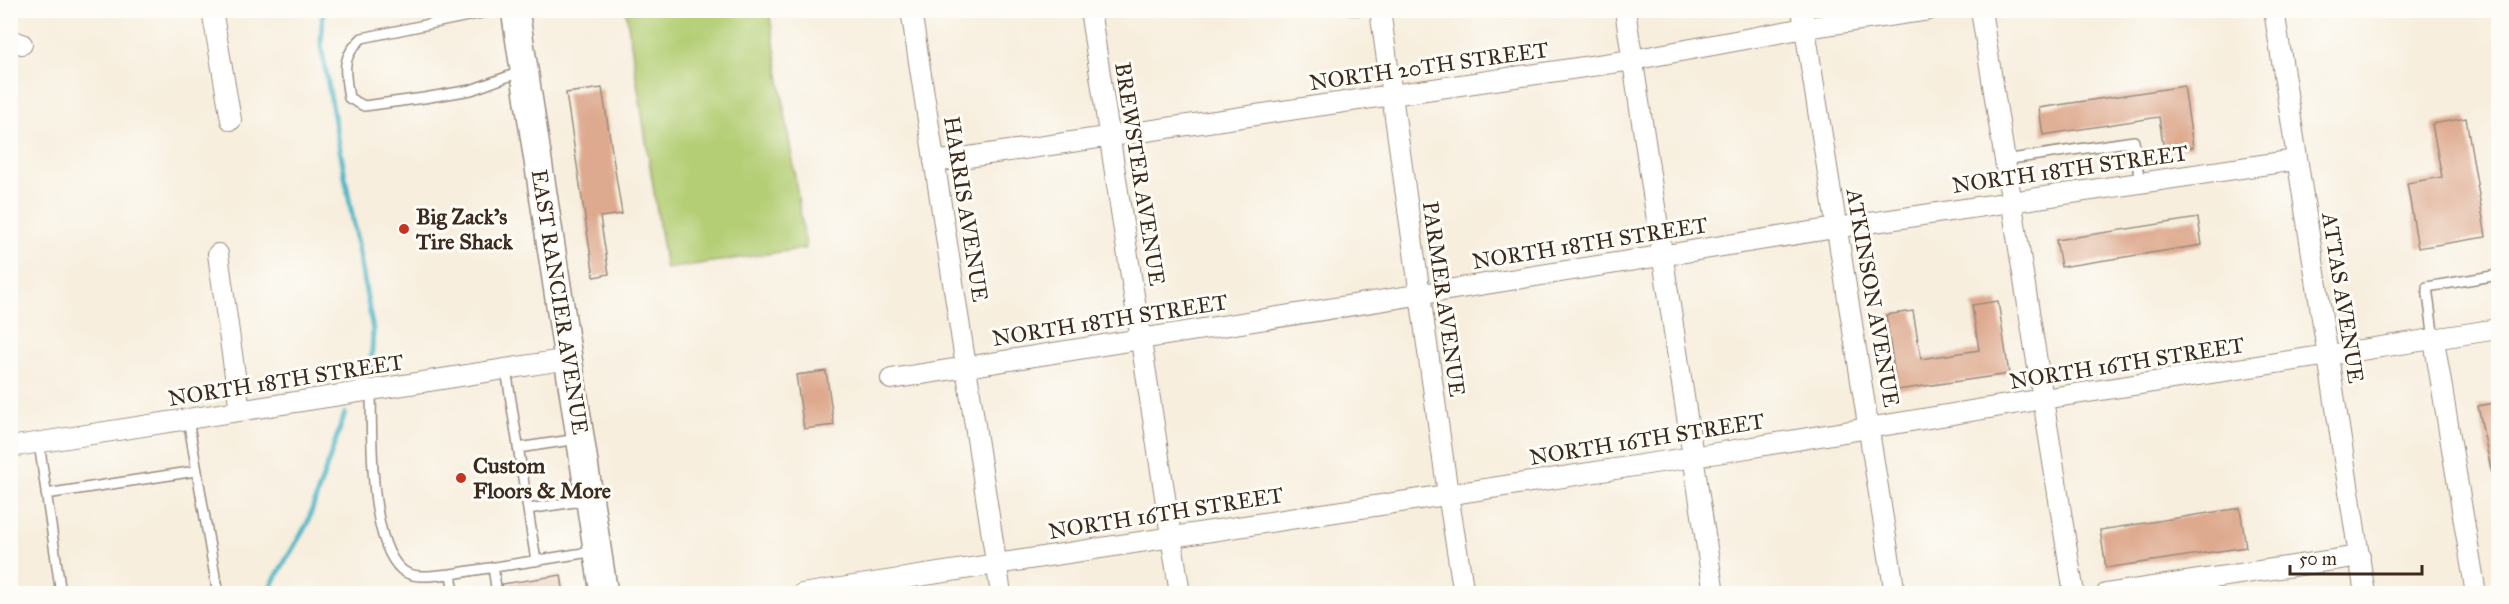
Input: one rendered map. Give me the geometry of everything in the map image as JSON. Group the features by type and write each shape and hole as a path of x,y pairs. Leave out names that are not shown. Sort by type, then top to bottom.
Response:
{"main road":[{"name":"EAST RANCIER AVENUE","path":"515,10 604,594"}],"street":[{"path":"212,10 231,120"},
{"name":"HARRIS AVENUE","path":"911,10 1002,594"},
{"name":"BREWSTER AVENUE","path":"1090,10 1180,594"},
{"name":"PARMER AVENUE","path":"1380,10 1419,296 1464,594"},
{"path":"1625,10 1714,594"},
{"name":"NORTH 20TH STREET","path":"934,162 1632,60 1803,19 1929,10"},
{"path":"1981,10 2074,594"},
{"name":"ATTAS AVENUE","path":"2274,10 2366,594"},
{"name":"ATKINSON AVENUE","path":"1803,19 1895,594"},
{"name":"NORTH 18TH STREET","path":"891,379 1835,228 2296,160"},
{"path":"218,254 240,411"},
{"name":"NORTH 16TH STREET","path":"802,594 1693,457 2043,399 2329,357 2499,329"},
{"path":"2434,340 2476,594"},
{"name":"NORTH 18TH STREET","path":"10,447 569,359"},
{"path":"2106,594 2360,556"}],"lane":[{"path":"497,10 362,38 349,49 344,68 349,98 364,106 424,98 471,90 524,71"},
{"path":"1351,10 1367,10"},
{"path":"2004,160 2134,141 2140,184"},
{"path":"2434,340 2427,287 2499,275"},
{"path":"506,369 536,561"},
{"path":"371,391 378,515 388,550 402,571 423,577 598,551"},
{"path":"188,419 218,594"},
{"path":"519,448 581,438"},
{"path":"39,443 61,594"},
{"path":"46,494 196,471"},
{"path":"528,509 590,500"},
{"path":"493,567 497,594"},
{"path":"451,574 454,594"}],"green space":[{"path":"626,11 769,11 806,248 666,269"}],"building":[{"path":"2184,86 2193,147 2164,151 2159,117 2043,135 2039,108"},
{"path":"602,88 622,214 600,217 609,274 594,277 566,93"},
{"path":"2466,118 2486,237 2418,248 2407,183 2442,177 2432,124"},
{"path":"2198,218 2202,245 2061,267 2056,240"},
{"path":"1998,301 2009,374 1897,390 1886,315 1913,311 1921,359 1979,350 1972,305"},
{"path":"826,371 834,425 804,429 796,375"},
{"path":"2499,402 2499,474 2492,474 2478,406"},
{"path":"2240,508 2246,547 2106,568 2100,530"},
{"path":"561,575 564,594 504,594 502,584"}],"waterway":[{"path":"323,10 321,45 373,330 371,373"},
{"path":"266,594 307,524 345,413"}],"place":[{"name":"Big Zack's Tire Shack","path":"404,229"},
{"name":"Custom Floors & More","path":"461,478"}]}
